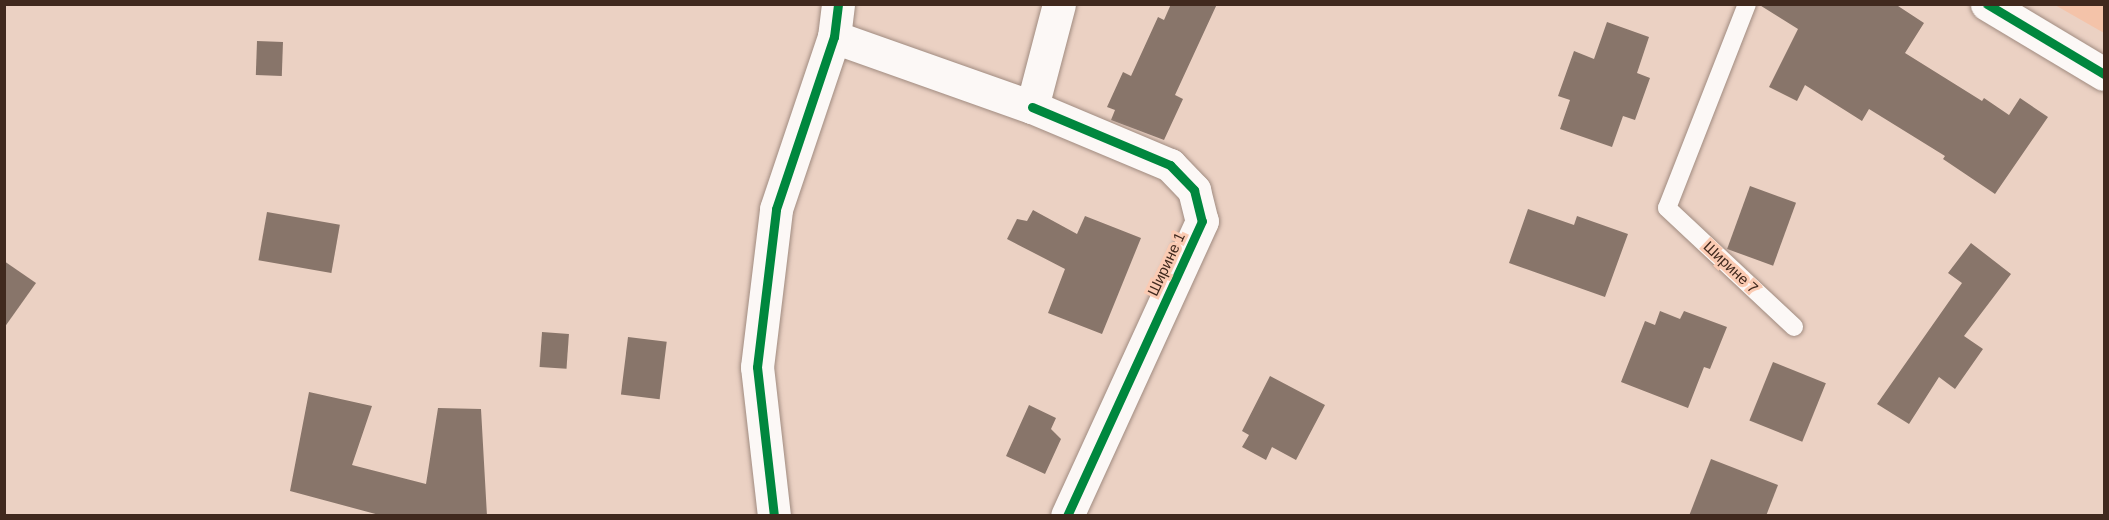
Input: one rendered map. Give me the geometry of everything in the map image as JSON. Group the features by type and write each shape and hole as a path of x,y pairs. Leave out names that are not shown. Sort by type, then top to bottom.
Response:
{"street":[{"path":"774,516 757,367 776,209 834,37 838,4"},
{"path":"1032,107 1059,4"},
{"path":"1987,4 2104,74"},
{"name":"Ширине 1","path":"834,37 1032,107 1170,165 1194,190 1202,221 1066,516"}],"lane":[{"name":"Ширине 7","path":"1747,4 1667,208 1794,327"}],"shaded area":[{"path":"2055,5 2104,5 2104,33"}],"building":[{"path":"1171,4 1217,4 1175,95 1183,99 1164,140 1111,120 1115,110 1107,107 1123,72 1131,76 1158,17 1164,20"},
{"path":"1758,4 1895,4 1924,23 1905,53 1982,101 1984,98 2009,115 2020,98 2048,117 1995,194 1943,159 1945,156 1869,109 1862,121 1805,85 1797,101 1769,87 1798,29"},
{"path":"1607,22 1649,37 1637,73 1650,78 1635,120 1623,116 1612,147 1560,129 1570,100 1558,96 1574,51 1594,59"},
{"path":"257,41 283,42 282,76 256,75"},
{"path":"1750,186 1796,203 1773,266 1727,249"},
{"path":"1528,209 1574,225 1577,216 1628,234 1605,297 1509,263"},
{"path":"1033,210 1077,234 1085,216 1141,238 1102,334 1048,313 1065,269 1007,239 1017,219 1027,221"},
{"path":"267,212 340,225 331,273 258,260"},
{"path":"1971,243 2011,274 1964,336 1983,349 1955,389 1939,377 1909,424 1877,404 1962,283 1948,273"},
{"path":"4,261 36,283 4,328"},
{"path":"1660,311 1680,319 1684,311 1727,327 1710,369 1704,367 1688,408 1621,382 1645,321 1655,325"},
{"path":"542,332 569,334 566,369 540,367"},
{"path":"628,337 667,342 660,399 621,395"},
{"path":"1773,362 1826,383 1802,442 1749,420"},
{"path":"1270,376 1325,405 1296,460 1272,447 1266,460 1242,447 1249,435 1242,431"},
{"path":"309,392 372,406 352,465 426,484 438,408 481,409 487,516 383,516 290,491"},
{"path":"1029,405 1056,418 1051,429 1061,439 1045,474 1006,456"},
{"path":"1711,459 1778,485 1766,516 1689,516"}],"cycle path":[{"path":"774,516 757,367 776,209 834,37 838,4"},
{"path":"1987,4 2104,74"},
{"path":"1032,107 1170,165 1194,190 1202,221 1067,516"}]}
